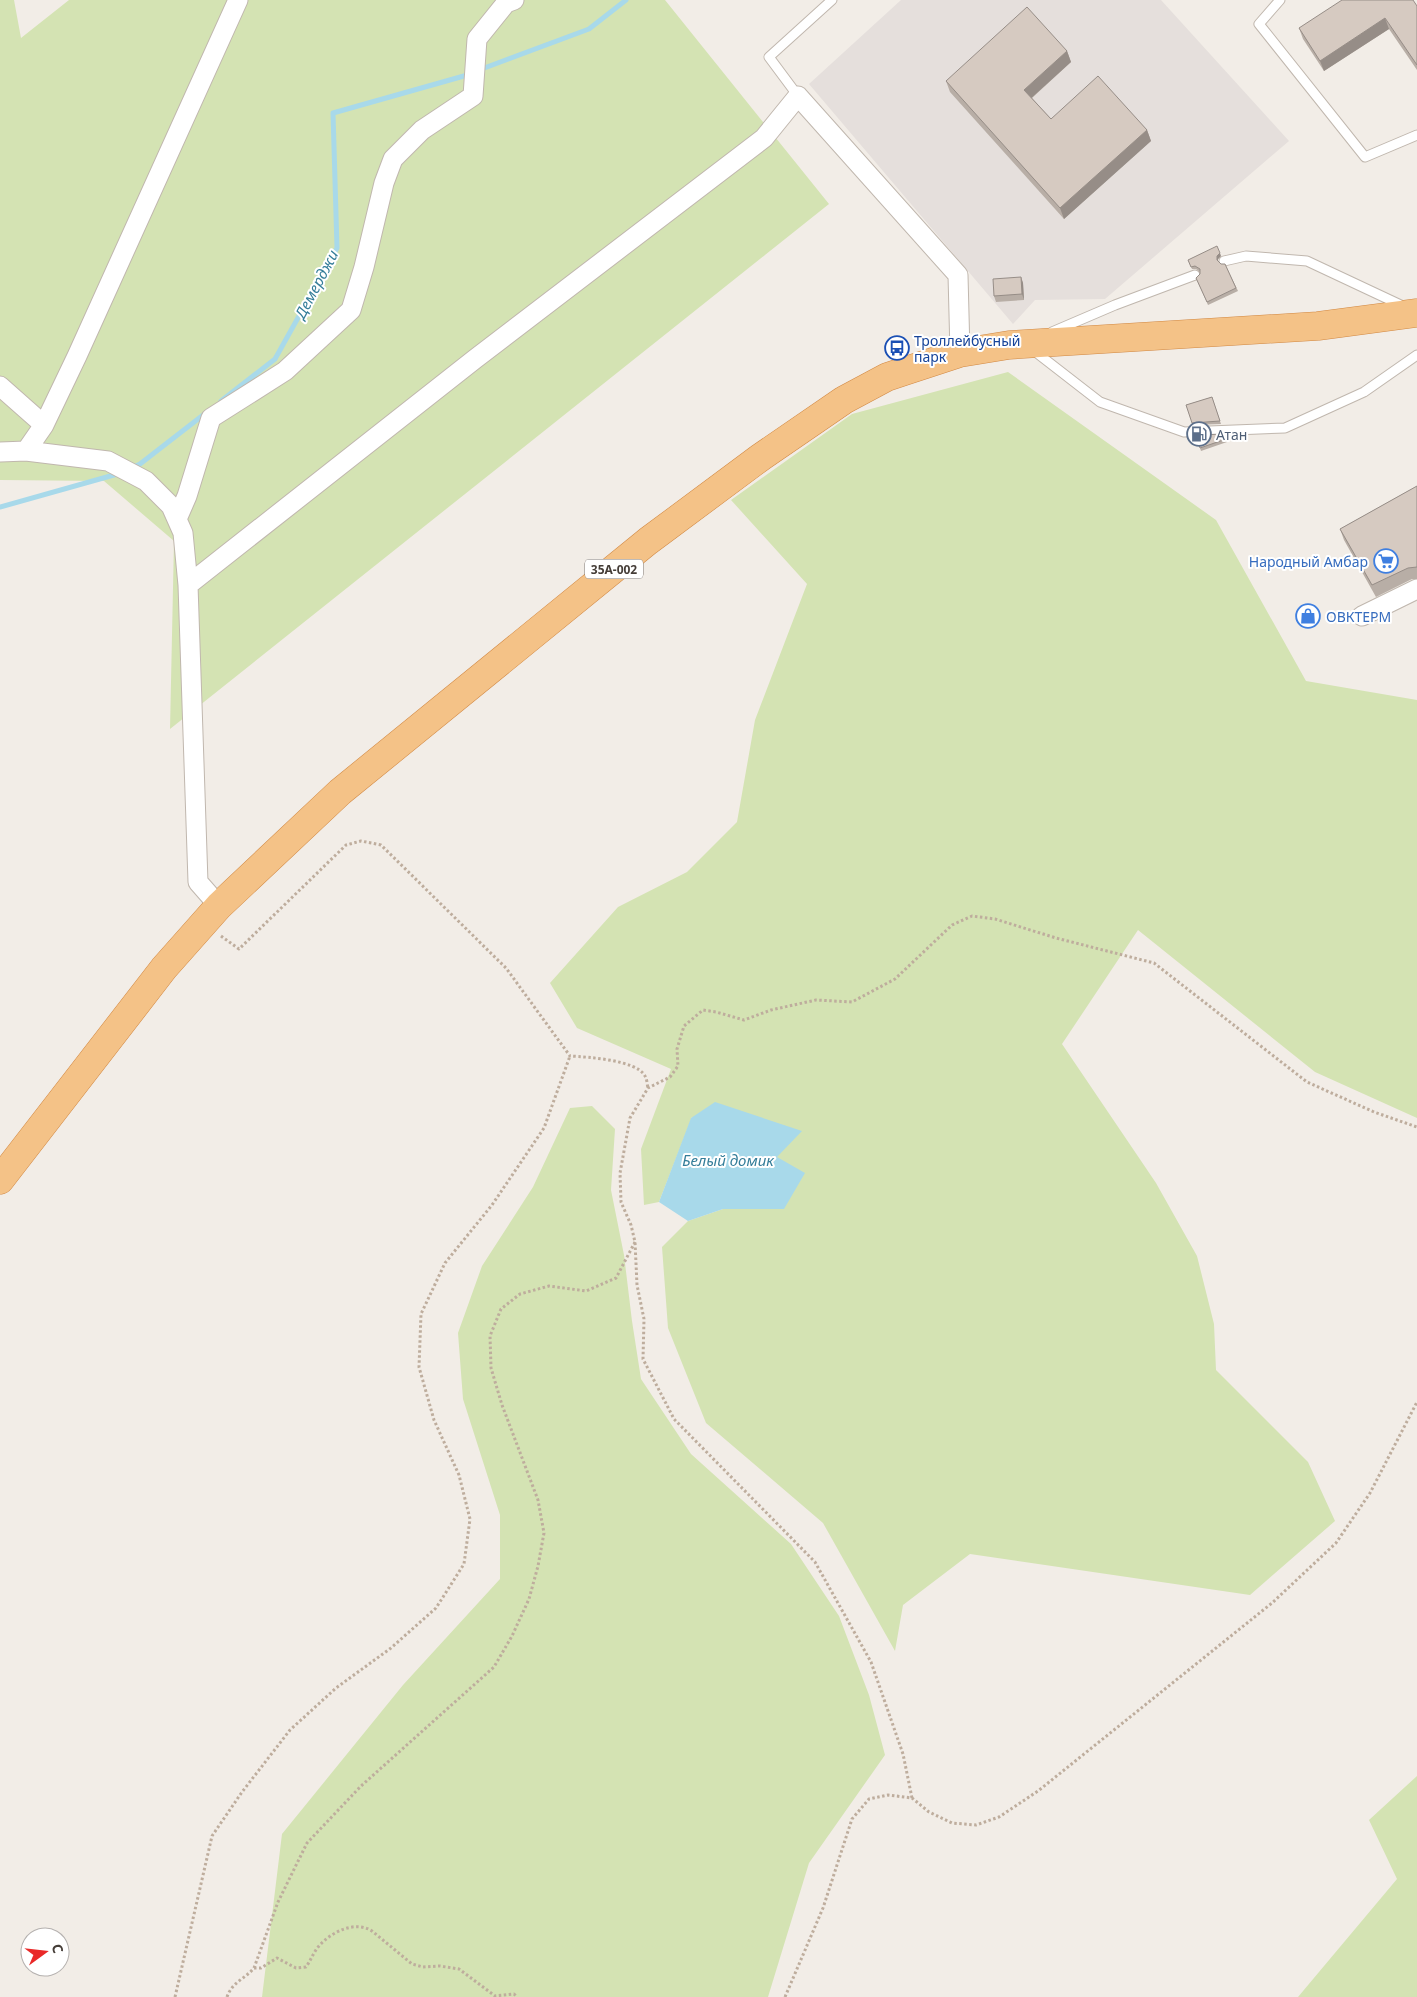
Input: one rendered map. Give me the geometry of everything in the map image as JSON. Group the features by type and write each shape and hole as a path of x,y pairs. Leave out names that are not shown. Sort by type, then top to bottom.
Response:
{"highway":[{"name":"35А-002","path":"0,1180 164,968 211,914 340,792 648,541 761,457 844,400 887,377 960,353 1024,344 1318,326 1417,312"}],"street":[{"path":"26,451 44,425 238,0"},
{"path":"177,519 187,496 211,418 285,371 351,310 364,266 384,183 393,159 422,130 474,96 477,39 506,3 514,0"},
{"path":"188,585 475,359 764,138 798,96 958,275 960,353"},
{"path":"0,386 44,425"},
{"path":"0,452 26,451 108,462 146,481 171,506 177,519 183,533 188,585 198,882 211,914"},
{"path":"1362,616 1417,589"}],"lane":[{"path":"798,96 769,57 832,0"},
{"path":"1280,0 1259,24 1365,157 1417,135"},
{"path":"1224,261 1246,256 1307,261 1417,312"},
{"path":"1195,276 1115,305 1024,344 1100,402 1184,432 1285,428 1364,392 1417,355"}],"path":[{"path":"211,914 239,949 346,845 361,841 381,845 506,968 570,1056 604,1059 635,1067 645,1075 648,1088"},
{"path":"912,1798 903,1754 871,1662 815,1562 674,1419 643,1359 644,1318 637,1285 635,1242 632,1225 621,1202 620,1173 630,1118 648,1088 670,1077 678,1066 677,1050 684,1026 703,1010 744,1020 771,1010 816,1000 852,1002 895,979 952,925 972,916 995,919 1056,938 1154,963 1307,1082 1374,1112 1417,1127"},
{"path":"175,1997 212,1836 242,1792 290,1730 336,1688 391,1648 436,1608 464,1564 470,1519 459,1475 434,1420 419,1367 421,1314 445,1263 492,1205 544,1128 570,1056"},
{"path":"227,1997 236,1981 247,1976 254,1968 278,1902 307,1843 361,1786 494,1667 512,1636 529,1599 544,1533 538,1500 502,1405 491,1368 490,1336 501,1309 520,1294 549,1286 586,1291 616,1278 635,1242"},
{"path":"785,1997 823,1908 852,1819 869,1799 888,1795 912,1798 929,1812 952,1823 976,1825 999,1817 1038,1791 1272,1603 1336,1543 1370,1492 1417,1402"},
{"path":"254,1968 261,1968 276,1958 296,1968 306,1967 320,1945 331,1936 345,1929 361,1926 372,1931 412,1964 423,1967 440,1966 459,1970 495,1996 514,1994 517,1997"}],"shaded area":[{"path":"901,0 1161,0 1289,141 1105,299 1035,300 1013,324 809,84"}],"green space":[{"path":"0,0 14,0 21,38 69,0 665,0 829,204 170,729 174,541 104,481 0,480"},
{"path":"1008,372 1216,520 1306,681 1417,700 1417,1118 1315,1072 1138,930 1062,1044 1156,1183 1197,1256 1214,1324 1216,1370 1308,1462 1335,1521 1250,1595 970,1554 903,1605 895,1651 823,1523 706,1423 668,1328 662,1247 688,1221 723,1209 784,1209 692,1117 659,1202 644,1205 641,1149 671,1069 577,1028 550,983 618,907 687,872 737,822 755,720 807,584 731,500 852,414"},
{"path":"592,1106 615,1129 611,1190 624,1255 641,1379 691,1454 791,1544 839,1616 869,1695 885,1755 809,1863 768,1997 262,1997 282,1834 403,1685 500,1579 500,1515 463,1399 458,1333 482,1266 533,1187 570,1108"},
{"path":"1417,1776 1417,1997 1298,1997 1397,1879 1369,1820"}],"water":[{"name":"Белый домик","path":"715,1102 802,1131 777,1157 805,1173 784,1209 723,1209 688,1221 659,1202 691,1118"}],"building":[{"path":"1342,0 1413,0 1417,6 1417,65 1385,18 1320,61 1299,28"},
{"path":"1027,7 1067,51 1024,90 1051,119 1098,76 1147,130 1060,208 946,81"},
{"path":"1217,246 1220,253 1217,256 1217,260 1221,264 1225,264 1236,288 1207,302 1196,278 1200,274 1200,269 1195,266 1191,267 1188,260"},
{"path":"1021,277 1022,294 994,296 993,279"},
{"path":"1212,397 1220,421 1192,423 1186,405"},
{"path":"1224,434 1226,439 1200,448 1196,435"},
{"name":"Народный Амбар","path":"1417,486 1417,567 1408,568 1372,585 1340,529"}],"waterway":[{"name":"Демерджи","path":"479,70 589,29 626,0"},
{"name":"Демерджи","path":"221,401 275,359 337,248 333,113 471,74"},
{"name":"Демерджи","path":"131,468 140,464 207,412"},
{"name":"Демерджи","path":"0,507 121,473"}],"place":[{"name":"Троллейбусный парк","path":"897,348"},
{"name":"Атан","path":"1199,434"},
{"name":"Народный Амбар","path":"1386,561"},
{"name":"ОВКТЕРМ","path":"1308,616"}]}
